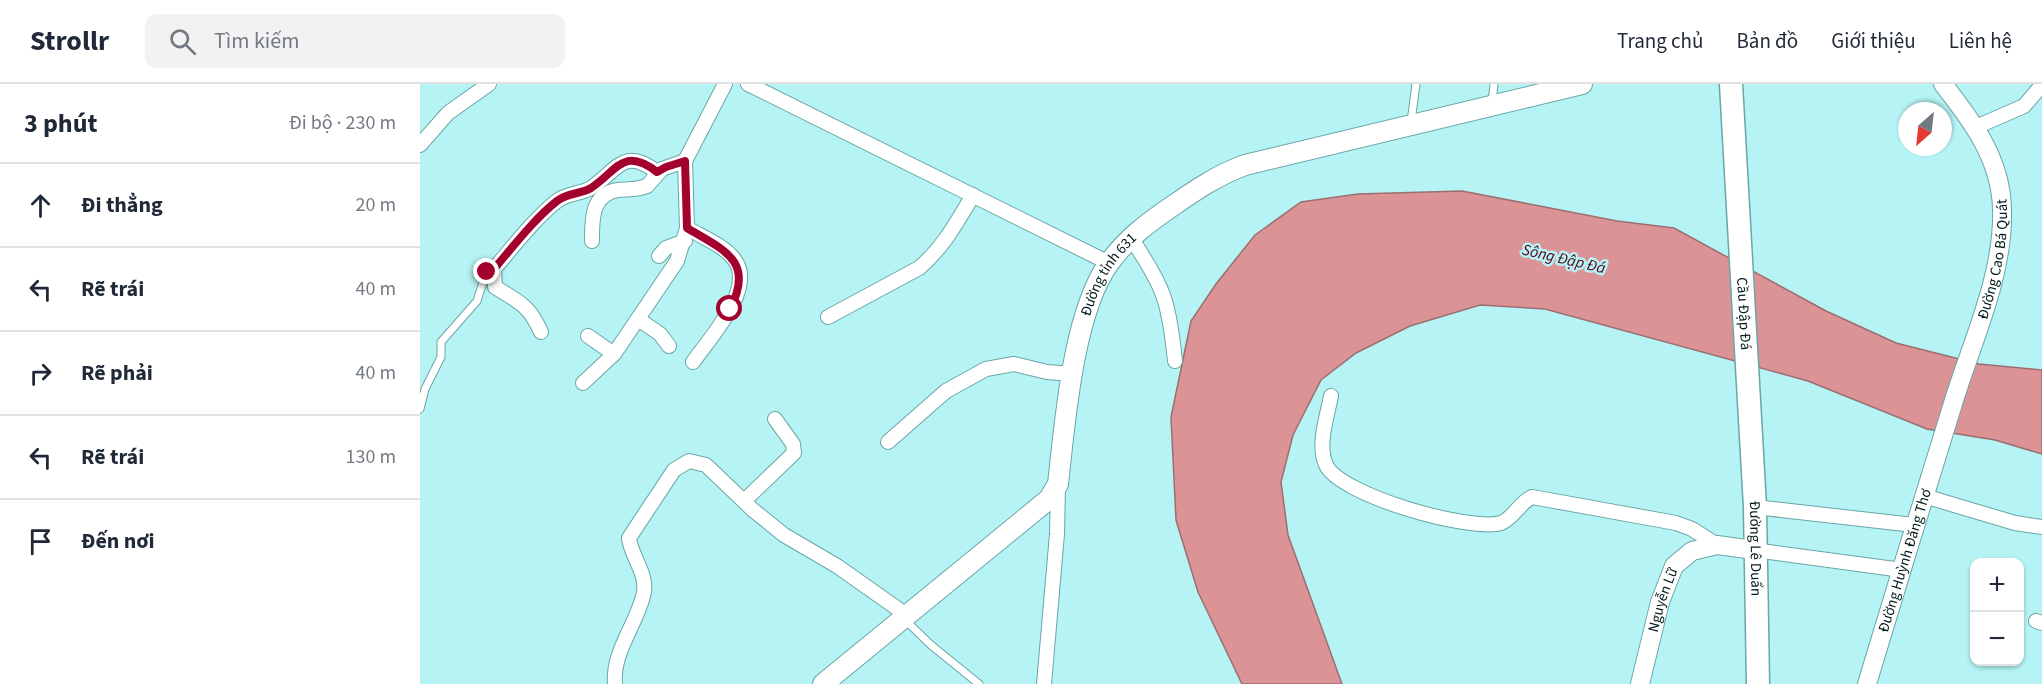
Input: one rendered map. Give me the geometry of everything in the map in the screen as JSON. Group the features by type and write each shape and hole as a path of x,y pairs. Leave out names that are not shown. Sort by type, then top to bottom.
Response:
{"main road":[{"name":"Đường tỉnh 631","path":"1058,484 1073,374 1091,299 1109,263 1131,238 1175,204 1227,172 1411,124 1582,84"},
{"name":"Cầu Đập Đá","path":"1731,84 1748,413"},
{"name":"Đường Lê Duẩn","path":"1748,413 1755,507 1758,684"},
{"path":"823,684 1038,509 1058,484"}],"street":[{"path":"420,145 448,113 489,84"},
{"path":"583,383 614,354 671,273 686,234 685,161 725,84"},
{"path":"748,84 1109,263"},
{"name":"Đường Cao Bá Quát","path":"1942,437 1999,255 2002,207 1992,159 1976,127 1943,84"},
{"path":"1976,127 2024,106 2042,85"},
{"path":"541,332 534,316 524,305 495,287 494,269 556,201 590,189 616,165 627,161 639,162 657,172"},
{"path":"592,241 592,214 600,200 614,190 647,186 657,172 685,161"},
{"path":"828,317 902,278 931,258 943,245 973,195"},
{"path":"659,256 686,234"},
{"path":"686,234 719,247 735,260 741,279 736,297 723,321 693,362"},
{"path":"1131,238 1157,277 1165,296 1171,316 1175,361"},
{"path":"638,319 660,334 669,346"},
{"path":"588,336 614,354"},
{"path":"888,442 946,391 986,369 1014,364 1047,372 1073,374"},
{"path":"1331,396 1323,442 1324,456 1329,470 1352,487 1396,506 1438,517 1496,523 1509,518 1520,504 1532,497 1676,523 1692,528 1717,544"},
{"path":"744,500 794,453 793,444 775,419"},
{"name":"Đường Huỳnh Đăng Thơ","path":"1867,684 1942,437"},
{"path":"615,684 617,659 644,592 642,574 629,538 674,470 689,461 698,461 706,465 784,535 830,561 906,618"},
{"path":"1044,684 1057,534 1058,484"},
{"path":"1924,496 2015,523 2042,527"},
{"path":"1755,507 1914,525"},
{"name":"Nguyễn Lữ","path":"1640,684 1660,602 1674,566 1692,551 1717,544 1754,550"},
{"path":"1754,550 1902,570"}],"lane":[{"path":"1411,124 1416,84"},
{"path":"1491,105 1494,84"},
{"path":"420,409 425,389 441,357 441,342 477,301 485,276 494,269"},
{"path":"906,618 931,645 979,684"}],"water":[{"name":"Sông Đập Đá","path":"1462,191 1617,221 1674,228 1826,311 1896,343 1979,364 2042,370 2042,454 1995,440 1927,429 1808,381 1545,309 1480,305 1410,326 1356,353 1321,380 1293,435 1281,482 1288,535 1342,684 1242,684 1198,592 1176,520 1171,417 1191,321 1216,284 1255,235 1301,202 1358,194"}],"route":[{"path":"487,272 494,269 556,201 590,189 616,165 627,161 639,162 650,166 657,172 685,161 687,228 727,253 735,260 739,270 740,286 730,309"}]}
